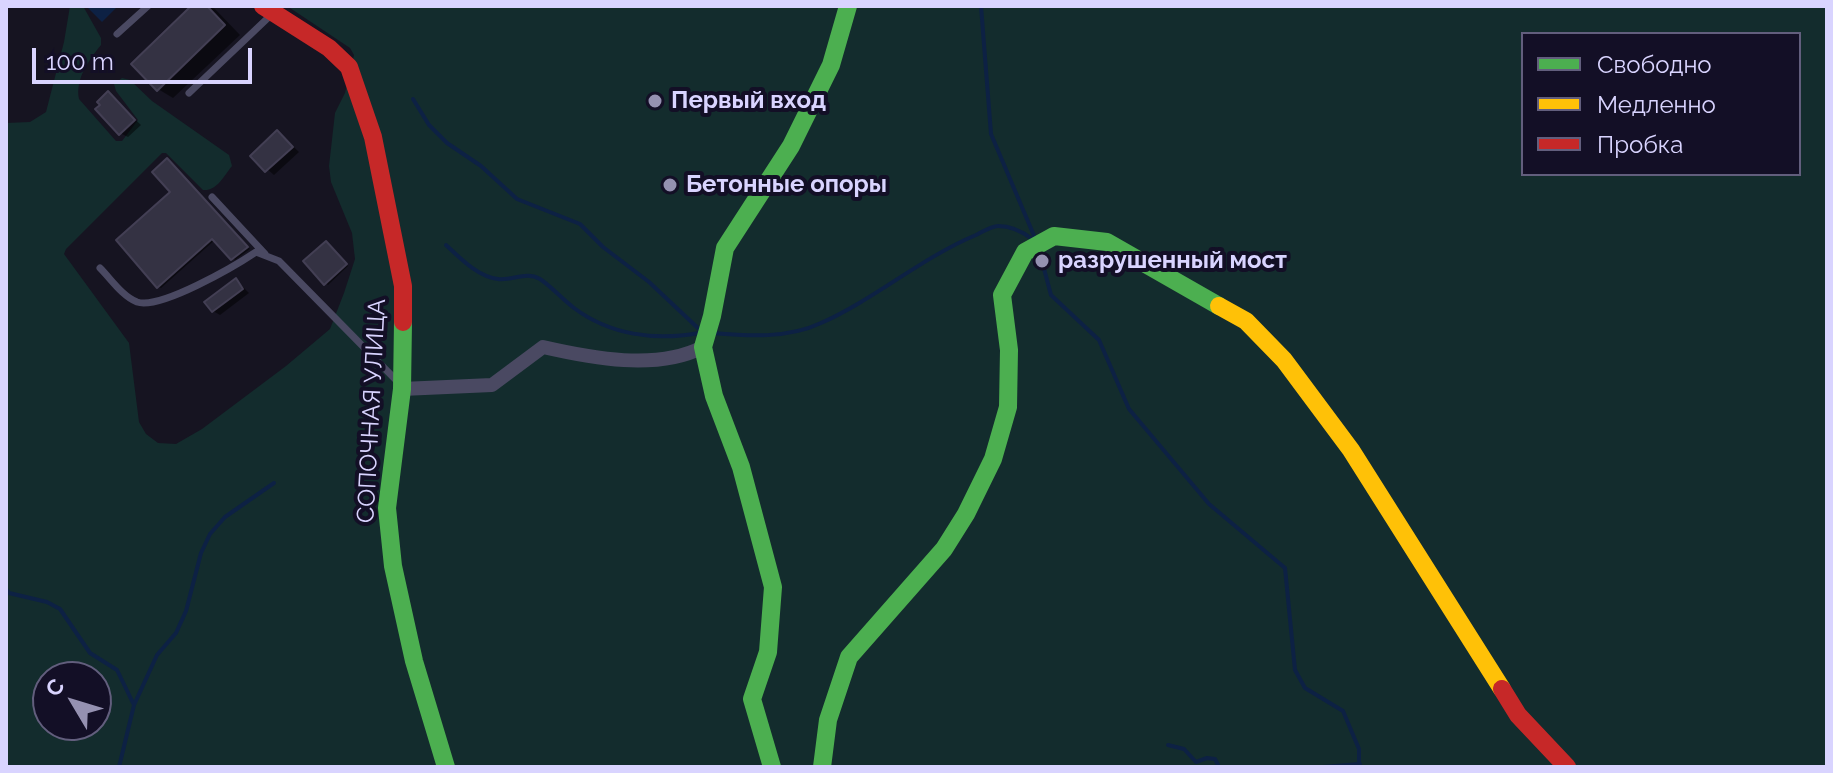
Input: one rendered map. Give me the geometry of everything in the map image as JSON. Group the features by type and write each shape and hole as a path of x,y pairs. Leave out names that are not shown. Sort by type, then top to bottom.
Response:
{"street":[{"path":"772,767 752,699 768,652 773,587 741,467 714,396 703,347 725,248 791,146 831,65 848,6"},
{"name":"СОПОЧНАЯ УЛИЦА","path":"268,9 329,48 349,67 373,137 403,286 402,388 387,508 393,566 414,661 446,767"},
{"path":"822,767 828,720 849,657 944,549 966,514 988,469 1008,407 1009,350 1002,295 1025,252 1054,236 1107,242 1246,321 1284,360 1351,450 1518,715 1567,767"},
{"path":"402,388 492,385 543,347 618,360 678,357 703,347"}],"lane":[{"path":"117,34 148,6"},
{"path":"189,93 268,9"},
{"path":"212,197 267,256"},
{"path":"100,268 125,294 134,301 144,303 158,301 220,276 256,252 267,256 279,261 402,388"}],"green space":[{"path":"70,6 83,6 101,38 101,45 81,77 79,99 116,141 122,141 138,120 116,91 114,84 122,78 130,80 152,101 229,155 232,166 216,185 203,190 166,153 162,153 64,254 129,343 139,422 146,434 158,443 176,444 202,429 330,329 355,259 352,233 331,182 329,166 335,113 345,93 354,55 350,48 287,6 1827,6 1827,767 6,767 6,123 30,122 46,112"}],"water":[{"path":"86,6 118,6 102,22"}],"building":[{"path":"191,6 207,6 225,25 157,91 131,64"},
{"path":"108,91 135,120 119,135 95,109 100,105 97,102"},
{"path":"277,130 293,147 265,172 250,156"},
{"path":"167,158 248,247 231,260 212,239 157,288 116,240 170,192 152,172"},
{"path":"326,241 347,264 324,285 303,261"},
{"path":"236,278 243,289 212,312 204,302"}],"waterway":[{"path":"981,6 991,134 1035,238"},
{"path":"413,99 429,125 447,143 481,166 517,199 580,224 700,330"},
{"path":"712,333 767,335 808,328 841,313 956,244 993,227 1012,228 1032,239"},
{"path":"446,245 483,275 503,279 530,276 540,279 588,317 618,330 650,336 699,333"},
{"path":"1039,250 1051,295 1099,340 1129,409 1209,504 1285,568 1295,670 1305,688 1343,711 1359,749 1359,767"},
{"path":"119,767 134,705 157,655 176,633 186,611 201,553 210,534 225,517 274,483"},
{"path":"6,589 9,593 47,602 60,609 90,653 117,670 134,705"},
{"path":"1168,745 1184,749 1196,762 1215,759 1219,767"},
{"path":"1323,767 1360,764"}],"traffic: fast":[{"path":"772,767 752,699 768,652 773,587 741,467 714,396 703,347 725,248 791,146 831,65 848,6"},
{"path":"822,767 828,720 849,657 944,549 966,514 993,459 1008,407 1009,350 1002,295 1025,252 1054,236 1107,242 1219,306"},
{"path":"403,322 402,389 387,508 393,566 414,661 446,767"}],"traffic: slow":[{"path":"1219,306 1246,321 1284,360 1351,450 1502,689"}],"traffic: jam":[{"path":"263,6 329,48 349,67 373,137 403,286 403,322"},
{"path":"1502,689 1518,715 1567,767"}],"place":[{"name":"Первый вход","path":"655,101"},
{"name":"Бетонные опоры","path":"670,185"},
{"name":"разрушенный мост","path":"1042,261"}]}
